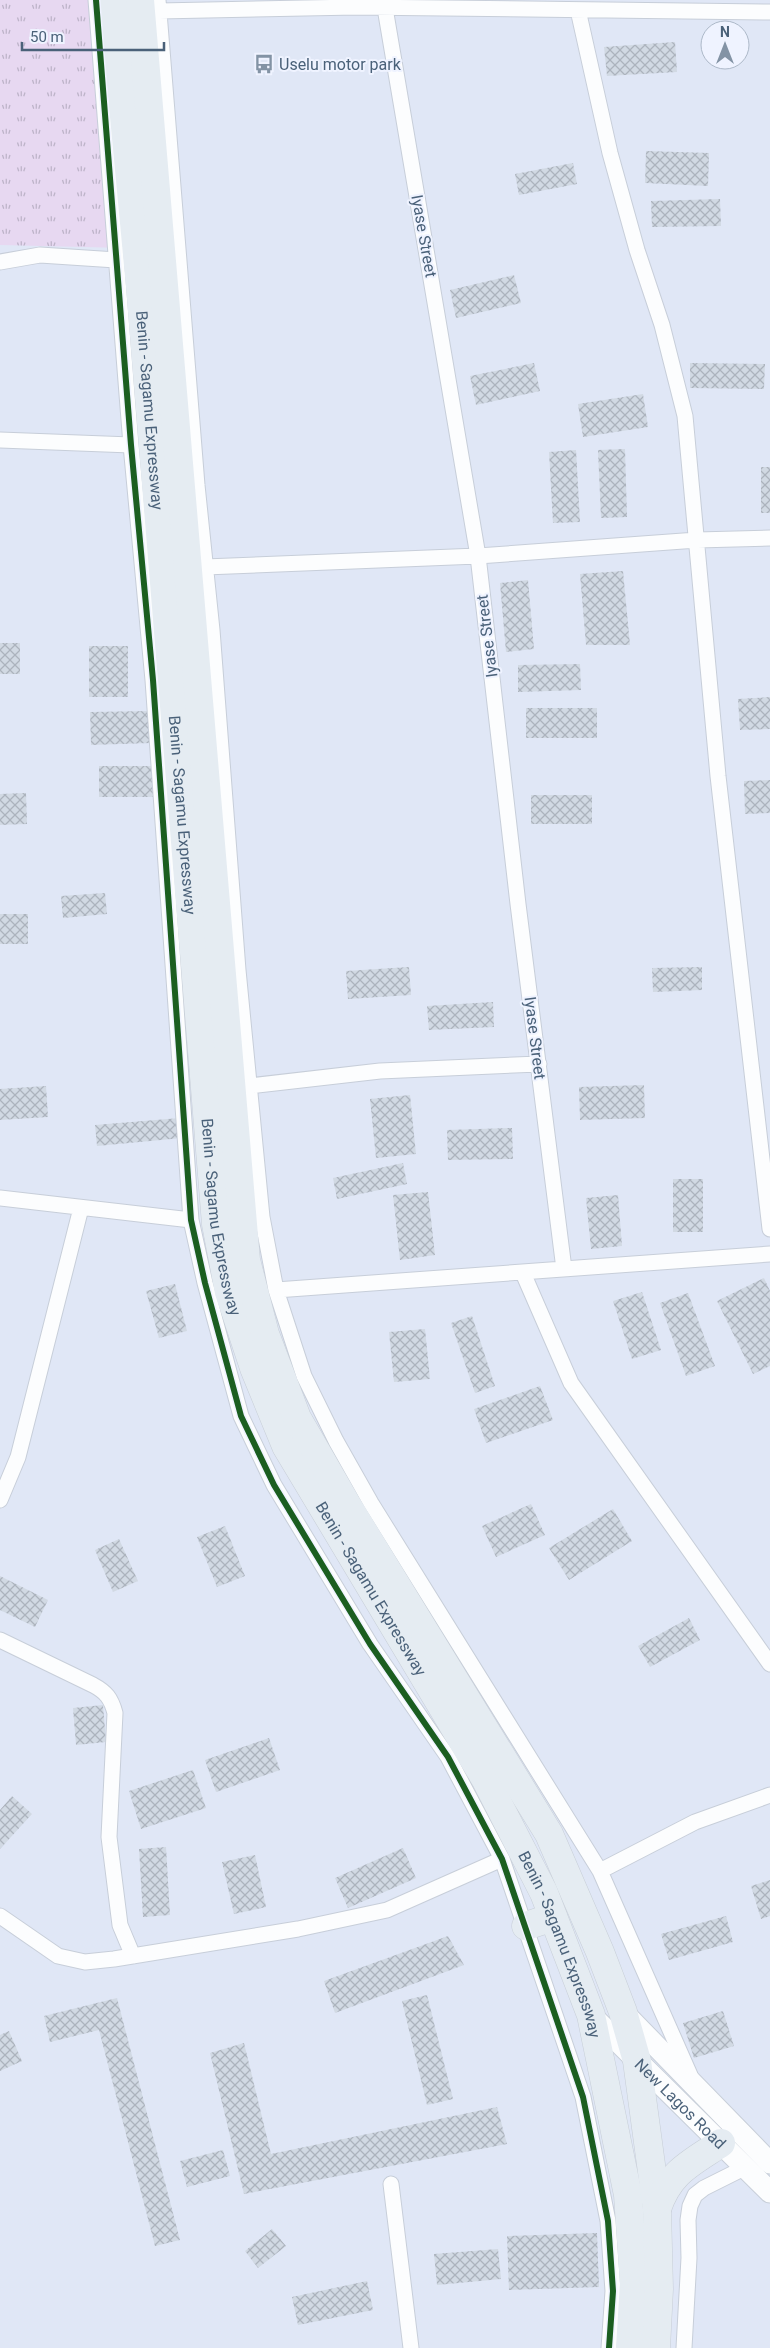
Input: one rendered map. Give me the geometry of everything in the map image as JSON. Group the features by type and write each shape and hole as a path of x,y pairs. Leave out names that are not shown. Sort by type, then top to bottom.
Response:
{"highway":[{"name":"Benin - Sagamu Expressway","path":"113,0 140,286 216,1224 229,1292 254,1368 286,1446 486,1780 544,1893 591,2014 628,2196 634,2283 630,2348"},
{"path":"152,4 188,560 238,1190 246,1260 265,1334 297,1418 346,1504 549,1834 600,1952 623,2012 637,2061 657,2209 658,2289 656,2348"},
{"path":"526,1926 553,1917"},
{"path":"657,2209 662,2191 670,2180 686,2166 721,2143"}],"main road":[{"name":"New Lagos Road","path":"623,2012 770,2163"},
{"name":"New Lagos Road","path":"591,2014 770,2192"}],"street":[{"path":"96,0 130,445 153,680 191,1220 205,1283 241,1416 274,1485 370,1644 448,1757 502,1859 583,2097 606,2211 613,2291 609,2348"},
{"path":"695,2087 600,1871 371,1503 336,1440 304,1376 276,1290 262,1217 249,1086 206,567 152,4 356,4 385,8 770,12"},
{"name":"Iyase Street","path":"385,8 478,556 564,1269"},
{"path":"578,10 610,153 637,250 662,325 685,416 718,776 770,1229"},
{"path":"0,262 40,255 116,260"},
{"path":"0,440 130,445"},
{"path":"206,567 478,556 697,540 770,538"},
{"path":"249,1086 380,1071 539,1064"},
{"path":"0,1198 191,1220"},
{"path":"0,1500 18,1457 82,1208"},
{"path":"276,1290 770,1254"},
{"path":"523,1273 571,1383 770,1664"},
{"path":"0,1640 93,1685 107,1693 112,1701 116,1713 111,1764 110,1837 120,1925 133,1956"},
{"path":"600,1871 695,1822 770,1795"},
{"path":"0,1916 58,1956 85,1962 298,1929 388,1910 502,1859"},
{"path":"684,2348 690,2206 695,2196 704,2188 746,2167"},
{"path":"391,2184 411,2348"}],"shaded area":[{"path":"0,0 770,0 770,2348 0,2348"}],"green space":[{"path":"0,0 108,0 125,248 0,245"}],"building":[{"path":"675,42 677,72 607,76 604,47"},
{"path":"646,151 709,153 708,186 645,183"},
{"path":"573,163 577,184 519,195 515,174"},
{"path":"720,199 721,226 652,227 651,201"},
{"path":"514,275 521,303 456,318 450,290"},
{"path":"534,363 540,391 476,405 470,376"},
{"path":"690,363 765,364 764,389 690,388"},
{"path":"643,394 648,427 583,437 578,404"},
{"path":"625,449 627,517 601,518 598,450"},
{"path":"576,450 580,522 553,523 549,452"},
{"path":"761,467 770,467 770,513 761,513"},
{"path":"623,571 630,645 586,645 580,574"},
{"path":"528,580 534,649 506,652 500,583"},
{"path":"0,643 20,643 20,674 0,674"},
{"path":"89,646 128,646 128,697 89,697"},
{"path":"580,664 581,690 518,692 518,665"},
{"path":"770,697 770,729 740,730 738,699"},
{"path":"526,708 597,708 597,738 526,738"},
{"path":"151,711 151,743 91,745 90,712"},
{"path":"99,766 158,766 158,797 99,797"},
{"path":"770,780 770,813 745,814 744,781"},
{"path":"26,793 27,824 0,825 0,794"},
{"path":"531,795 592,795 592,824 531,824"},
{"path":"105,893 107,914 63,918 61,896"},
{"path":"0,914 28,914 28,944 0,944"},
{"path":"409,967 411,995 348,999 346,971"},
{"path":"702,967 702,990 653,992 652,968"},
{"path":"493,1002 494,1027 429,1030 427,1006"},
{"path":"644,1085 645,1118 580,1120 579,1087"},
{"path":"46,1086 48,1117 0,1120 0,1089"},
{"path":"410,1095 416,1154 376,1158 370,1099"},
{"path":"180,1118 182,1138 97,1146 95,1125"},
{"path":"512,1128 513,1159 448,1160 447,1130"},
{"path":"403,1163 407,1184 337,1199 333,1178"},
{"path":"673,1179 703,1179 703,1232 673,1232"},
{"path":"428,1192 435,1255 400,1260 393,1195"},
{"path":"618,1195 622,1246 591,1249 586,1198"},
{"path":"764,1278 770,1291 770,1366 753,1374 717,1301"},
{"path":"175,1284 187,1331 159,1338 146,1291"},
{"path":"642,1292 661,1350 632,1359 613,1301"},
{"path":"688,1293 715,1366 686,1376 660,1303"},
{"path":"472,1316 495,1386 475,1393 451,1323"},
{"path":"425,1329 430,1379 394,1382 389,1332"},
{"path":"540,1386 553,1420 486,1443 474,1409"},
{"path":"531,1504 545,1535 496,1557 482,1526"},
{"path":"613,1509 632,1541 569,1580 549,1548"},
{"path":"225,1526 245,1576 217,1587 197,1537"},
{"path":"119,1539 138,1581 113,1592 95,1550"},
{"path":"0,1576 48,1600 35,1627 0,1610"},
{"path":"689,1618 700,1640 650,1667 638,1646"},
{"path":"103,1705 106,1742 76,1745 73,1708"},
{"path":"269,1738 280,1770 216,1792 205,1760"},
{"path":"193,1770 206,1808 141,1829 129,1791"},
{"path":"12,1796 32,1814 0,1849 0,1810"},
{"path":"166,1847 170,1915 143,1917 139,1849"},
{"path":"403,1848 416,1878 348,1908 335,1878"},
{"path":"255,1855 266,1907 234,1914 222,1862"},
{"path":"770,1880 770,1916 761,1919 751,1886"},
{"path":"726,1916 733,1942 669,1960 661,1934"},
{"path":"448,1936 464,1965 335,2013 324,1981"},
{"path":"427,1995 453,2099 427,2105 402,2001"},
{"path":"117,1998 180,2240 155,2246 99,2030 50,2042 44,2016"},
{"path":"723,2011 734,2046 694,2058 683,2023"},
{"path":"9,2031 22,2061 0,2071 0,2035"},
{"path":"244,2043 271,2154 497,2107 507,2144 244,2194 210,2053"},
{"path":"223,2150 230,2176 187,2187 180,2161"},
{"path":"272,2229 286,2246 258,2268 245,2251"},
{"path":"597,2233 599,2287 509,2290 507,2236"},
{"path":"498,2249 501,2279 437,2285 434,2254"},
{"path":"367,2281 373,2310 298,2325 292,2297"}],"cycle path":[{"path":"96,0 131,445 153,680 191,1220 205,1283 241,1416 274,1485 370,1644 448,1757 502,1859 583,2097 608,2221 613,2291 609,2348"}],"place":[{"name":"Uselu motor park","path":"264,64"}]}
